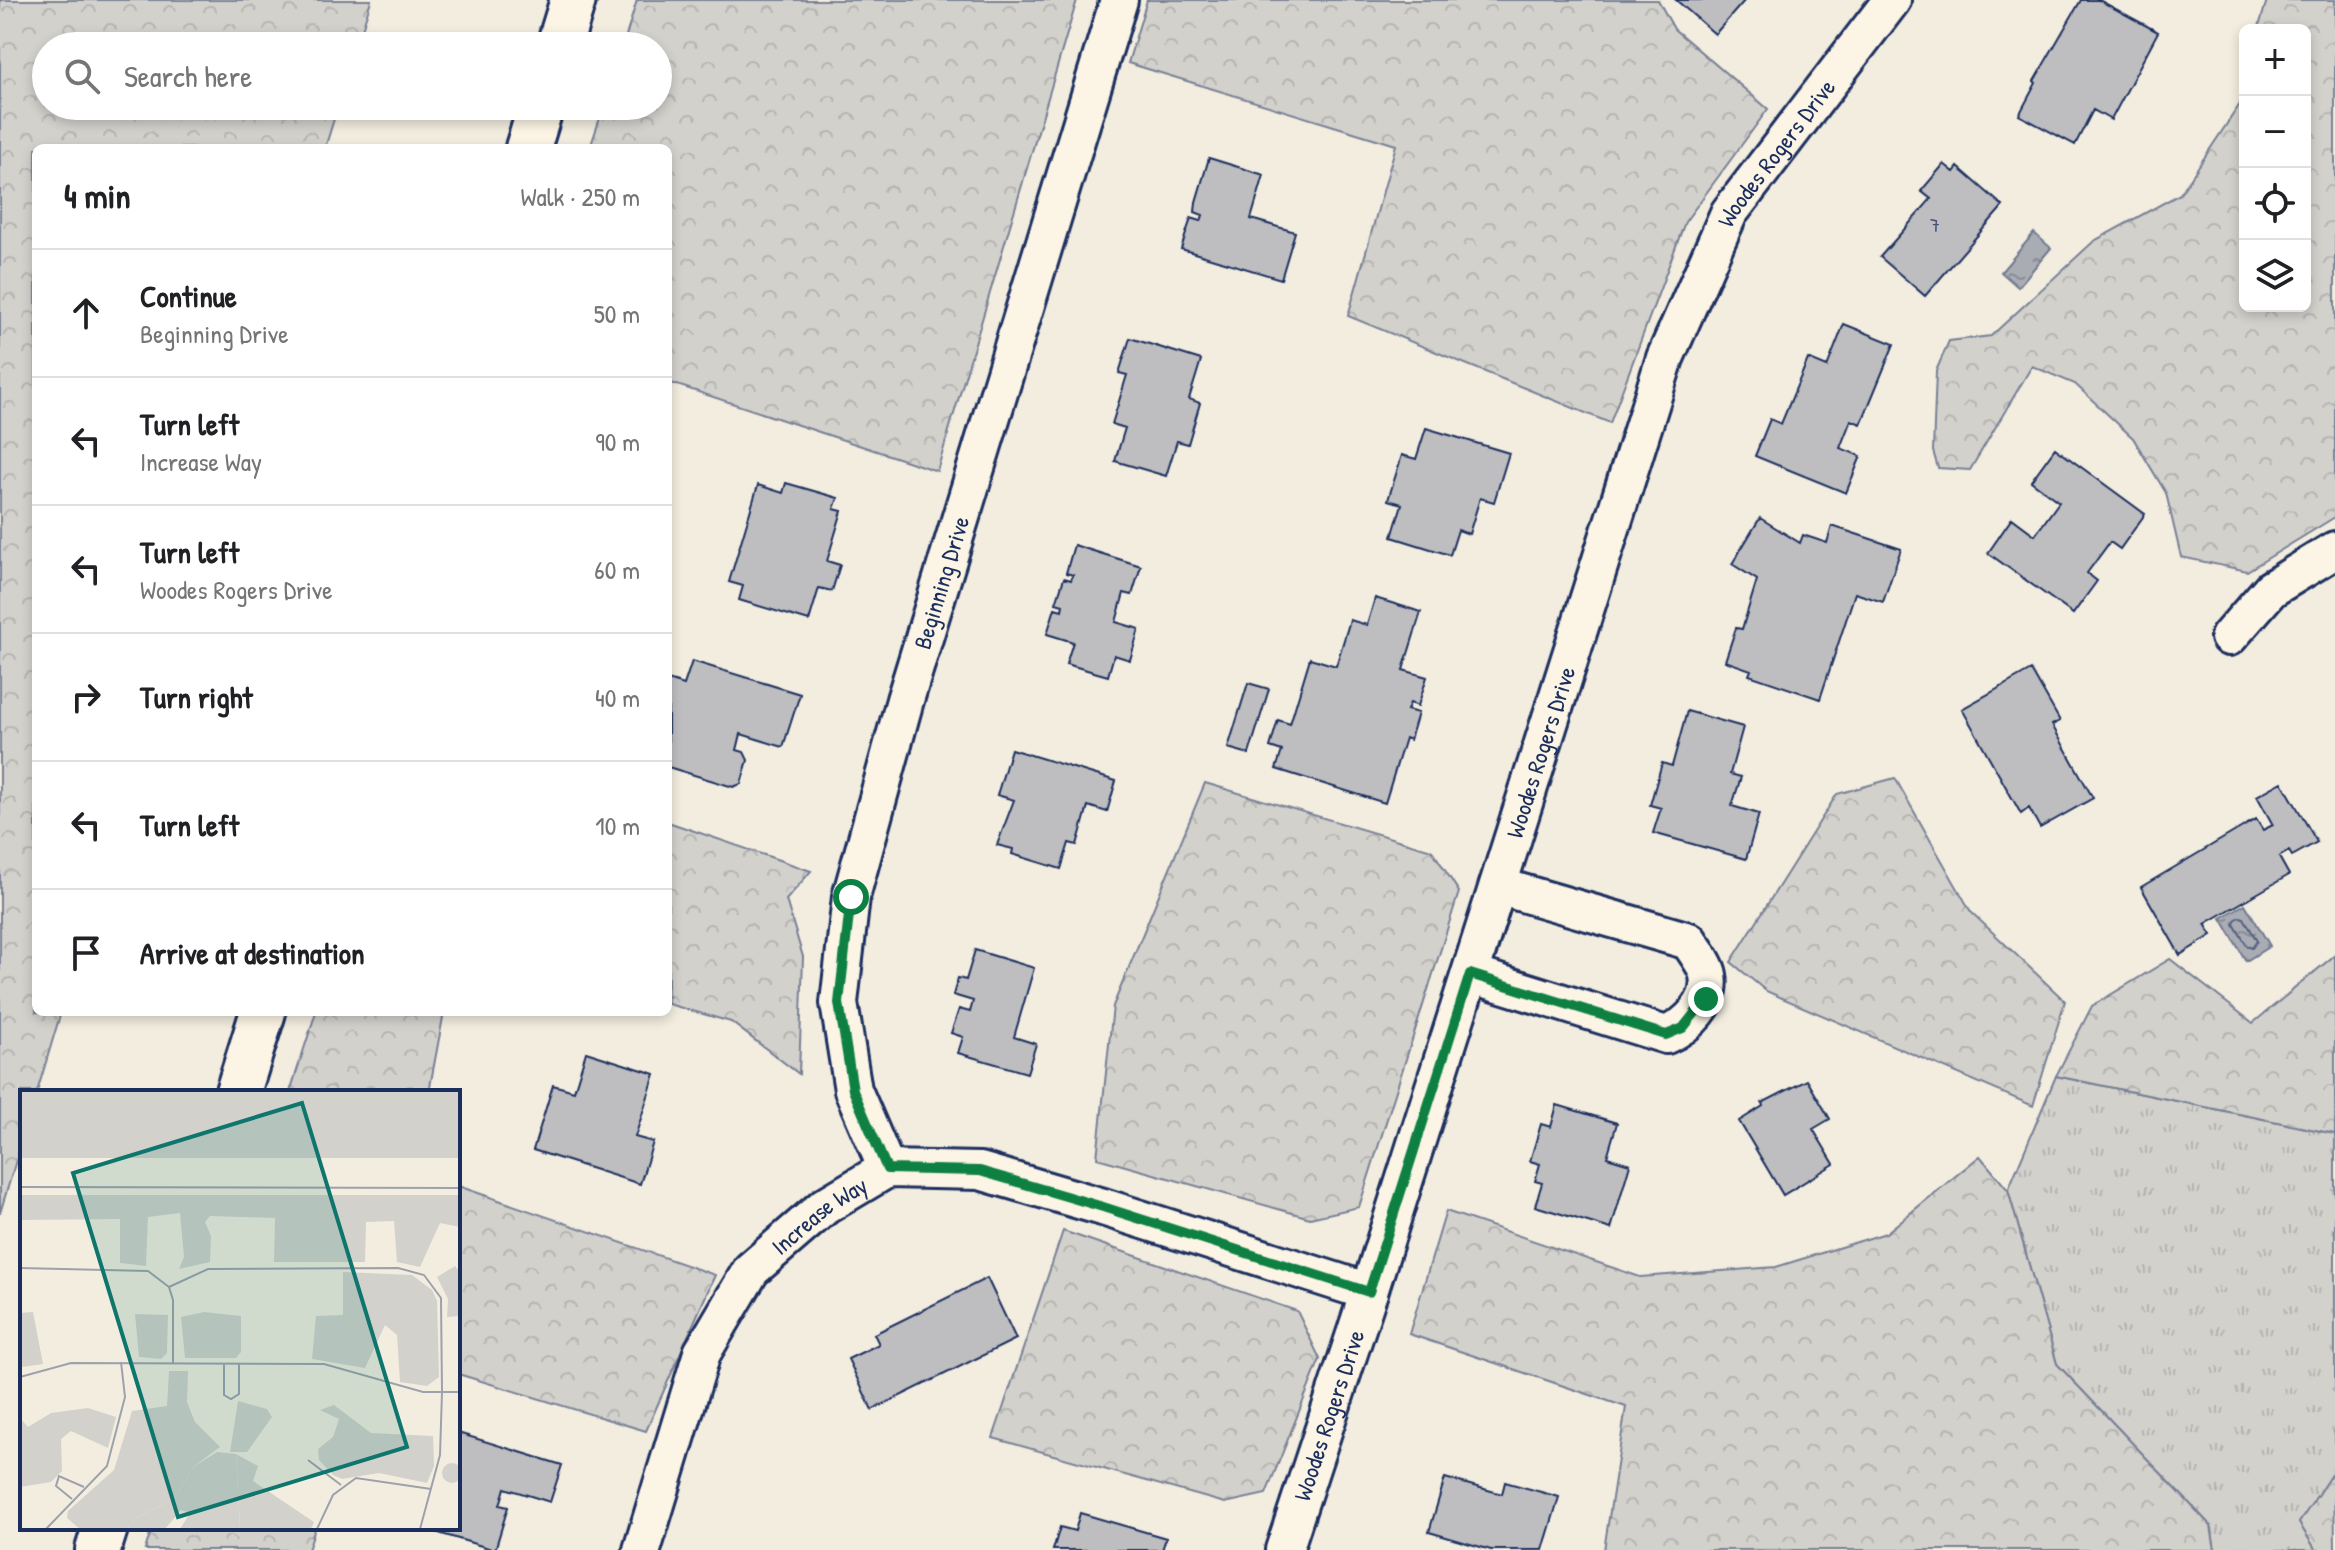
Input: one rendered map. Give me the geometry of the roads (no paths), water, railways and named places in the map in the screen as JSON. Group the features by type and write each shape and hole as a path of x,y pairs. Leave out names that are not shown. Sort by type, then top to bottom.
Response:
{"main road":[{"path":"563,32 573,0"},
{"path":"529,144 537,120"},
{"path":"239,1090 262,1016"},
{"path":"98,1550 104,1530"}],"street":[{"name":"Beginning Drive","path":"887,1169 853,1090 839,1003 851,897 905,700 1119,0"},
{"name":"Woodes Rogers Drive","path":"1284,1550 1369,1292 1665,358 1729,213 1892,0"},
{"path":"2229,637 2271,589 2335,550"},
{"path":"1470,974 1666,1035 1683,1028 1706,999 1708,975 1689,941 1498,886"},
{"name":"Increase Way","path":"642,1550 702,1353 751,1270 825,1206 887,1169 980,1171 1369,1292"}],"water":[{"path":"2034,233 2051,248 2018,287 2001,272"},
{"path":"2245,904 2270,946 2246,961 2221,918"}]}
